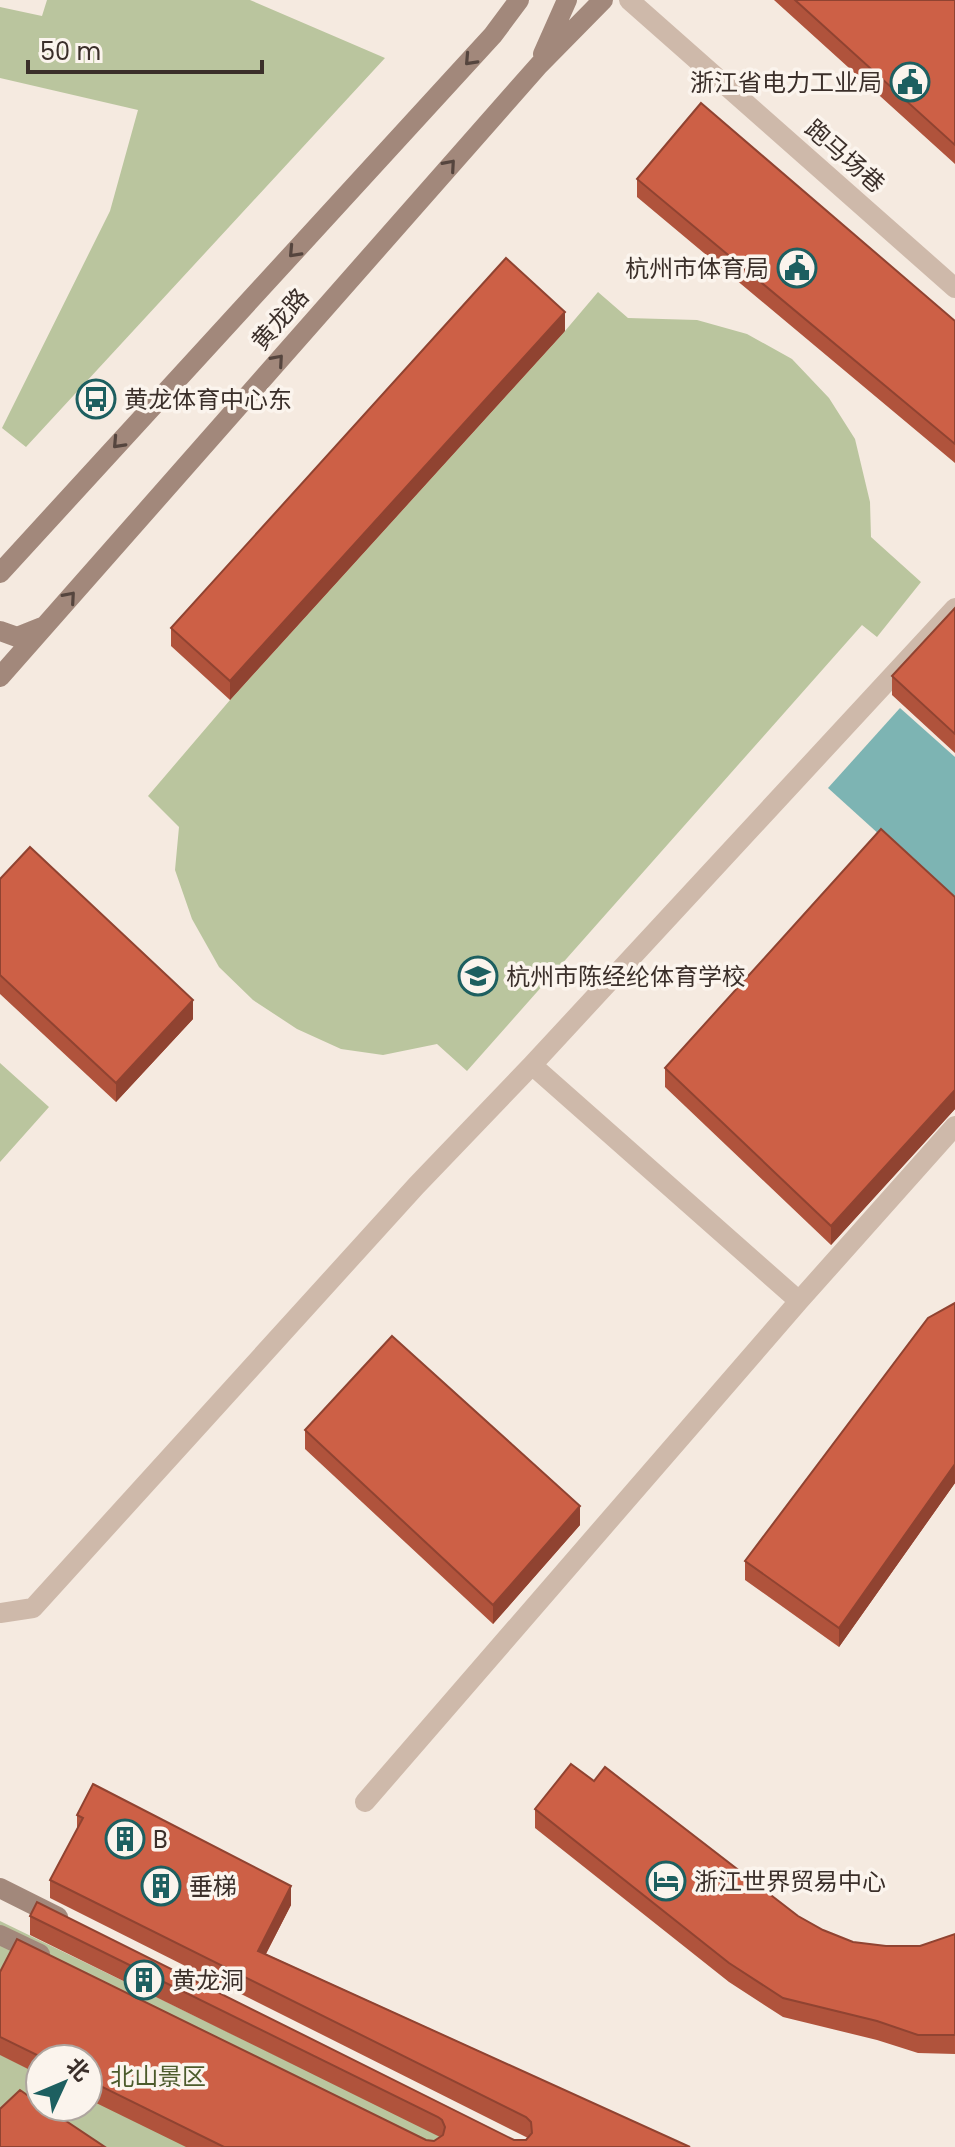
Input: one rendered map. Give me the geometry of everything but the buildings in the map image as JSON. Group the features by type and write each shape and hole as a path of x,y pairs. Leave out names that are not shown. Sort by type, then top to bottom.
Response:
{"main road":[{"name":"黄龙路","path":"0,573 493,35 519,0"},
{"path":"539,65 567,0"},
{"name":"黄龙路","path":"0,677 539,65 603,0"},
{"path":"0,631 17,637 44,627"},
{"path":"0,1888 78,1927"},
{"path":"0,1935 55,1962"}],"street":[{"name":"跑马场巷","path":"629,0 955,288"},
{"path":"0,1613 33,1608 416,1186 955,608"},
{"path":"532,1065 799,1301"},
{"path":"365,1802 799,1301 955,1126"}],"green space":[{"path":"47,0 250,0 385,58 26,447 2,428 110,211 138,110 0,78 0,7 42,16"},
{"path":"598,292 628,318 697,320 747,334 792,359 829,398 855,439 870,502 871,537 921,582 877,637 862,625 467,1071 437,1044 383,1055 341,1049 297,1029 253,1000 219,967 192,919 175,870 179,827 148,796 230,700"},
{"path":"0,1063 49,1107 0,1162"},
{"name":"北山景区","path":"0,1921 463,2147 0,2147"}],"water":[{"path":"900,708 955,757 955,903 828,788"}],"place":[{"name":"浙江省电力工业局","path":"910,82"},
{"name":"杭州市体育局","path":"797,268"},
{"name":"黄龙体育中心东","path":"96,399"},
{"name":"杭州市陈经纶体育学校","path":"478,976"},
{"name":"B","path":"125,1839"},
{"name":"浙江世界贸易中心","path":"666,1881"},
{"name":"垂梯","path":"161,1886"},
{"name":"黄龙洞","path":"144,1980"}]}
